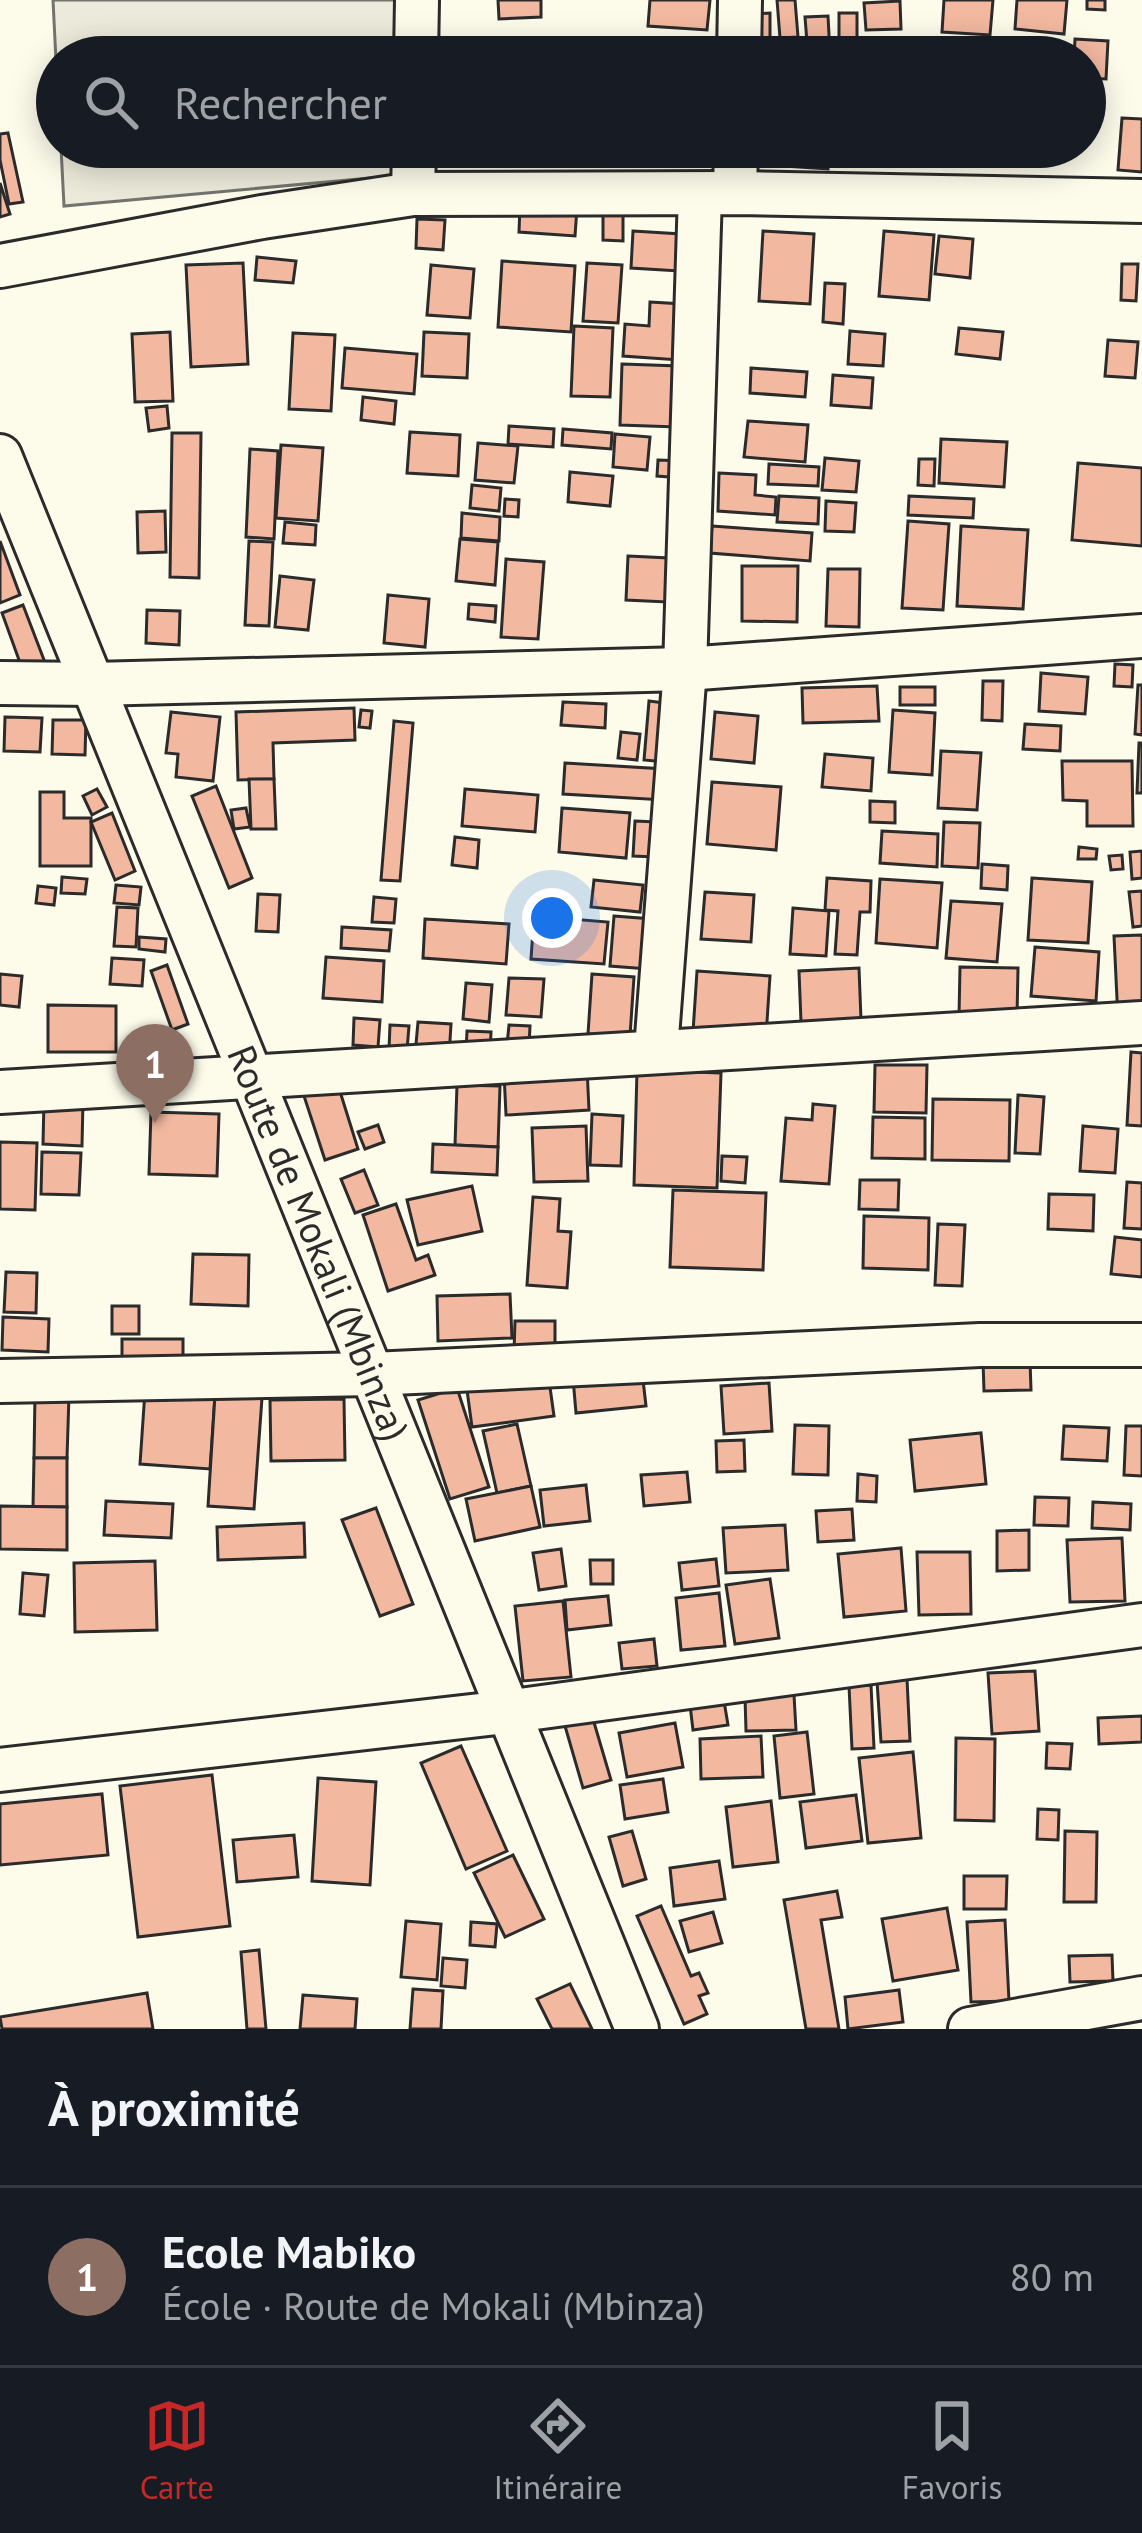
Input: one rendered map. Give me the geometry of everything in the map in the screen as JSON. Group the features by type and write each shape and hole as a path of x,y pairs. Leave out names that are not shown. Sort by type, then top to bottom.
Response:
{"street":[{"path":"416,36 417,0"},
{"path":"739,36 740,0"},
{"path":"413,194 414,168"},
{"path":"656,1050 717,194 728,168"},
{"path":"0,266 413,194 1142,201"},
{"name":"Route de Mokali (Mbinza)","path":"0,456 637,2029"},
{"path":"0,683 685,669 1142,636"},
{"path":"0,1092 1142,1023"},
{"path":"0,1381 372,1374 934,1347 1142,1345"},
{"path":"0,1770 506,1712 1142,1625"},
{"path":"970,2029 1142,1998"}],"shaded area":[{"path":"53,0 408,0 407,36 55,36"},
{"path":"62,168 403,168 403,175 64,206"}],"building":[{"path":"498,0 541,0 541,17 499,19"},
{"path":"650,0 710,0 707,30 648,26"},
{"path":"777,0 795,0 798,36 780,36"},
{"path":"944,0 993,0 990,35 942,32"},
{"path":"1017,0 1067,0 1064,34 1015,29"},
{"path":"1087,0 1105,0 1105,10 1087,9"},
{"path":"900,1 901,29 866,30 864,3"},
{"path":"770,13 770,36 749,36 749,14"},
{"path":"839,13 857,13 857,36 839,36"},
{"path":"828,16 829,36 806,36 805,17"},
{"path":"1122,118 1142,119 1142,172 1118,170"},
{"path":"8,133 23,202 9,204 0,160 0,134"},
{"path":"0,183 10,214 0,217"},
{"path":"520,205 577,208 575,236 519,232"},
{"path":"603,212 623,212 623,241 603,240"},
{"path":"417,219 445,220 443,250 416,248"},
{"path":"633,231 681,234 679,271 631,268"},
{"path":"763,231 814,234 810,304 759,301"},
{"path":"884,231 934,235 929,300 879,296"},
{"path":"939,236 973,239 970,278 935,274"},
{"path":"257,257 296,261 293,283 255,280"},
{"path":"502,261 575,266 571,332 498,327"},
{"path":"243,263 248,364 191,367 186,265"},
{"path":"587,263 622,265 618,323 583,321"},
{"path":"1122,264 1138,264 1136,301 1121,300"},
{"path":"431,265 474,269 470,318 427,315"},
{"path":"825,283 845,284 843,324 823,322"},
{"path":"650,302 683,304 679,360 623,356 625,324 649,326"},
{"path":"574,326 613,328 610,397 571,396"},
{"path":"959,328 1003,332 1000,359 956,354"},
{"path":"850,331 885,334 883,366 848,364"},
{"path":"170,332 173,401 135,402 132,334"},
{"path":"424,332 469,334 467,378 422,376"},
{"path":"293,333 335,335 331,411 289,409"},
{"path":"1108,340 1138,342 1135,378 1105,376"},
{"path":"345,348 417,354 414,394 342,388"},
{"path":"622,364 679,366 677,427 620,425"},
{"path":"751,368 807,372 805,397 750,393"},
{"path":"833,375 873,378 871,408 831,405"},
{"path":"363,397 396,401 394,424 361,420"},
{"path":"167,406 169,428 149,431 146,408"},
{"path":"748,421 808,425 805,462 744,457"},
{"path":"509,426 554,429 553,447 508,444"},
{"path":"563,429 612,433 611,449 562,445"},
{"path":"410,432 460,435 458,476 407,473"},
{"path":"172,433 201,433 199,578 170,577"},
{"path":"615,434 650,437 647,470 613,467"},
{"path":"941,439 1007,442 1004,487 939,483"},
{"path":"478,443 518,446 514,483 475,480"},
{"path":"281,445 323,448 318,521 276,518"},
{"path":"250,449 278,451 274,539 246,537"},
{"path":"825,458 859,461 856,492 822,490"},
{"path":"919,459 935,459 934,486 918,485"},
{"path":"658,460 683,461 682,478 657,476"},
{"path":"1078,463 1142,468 1142,546 1072,540"},
{"path":"769,464 819,467 818,486 768,484"},
{"path":"570,472 613,476 610,506 568,502"},
{"path":"719,473 756,475 755,495 776,497 775,515 718,511"},
{"path":"472,485 501,488 499,511 470,508"},
{"path":"779,496 819,498 818,524 777,522"},
{"path":"909,496 974,499 973,518 908,515"},
{"path":"505,499 519,500 518,517 504,516"},
{"path":"826,501 856,503 854,532 825,531"},
{"path":"165,511 166,552 138,553 137,512"},
{"path":"462,513 500,517 499,541 461,538"},
{"path":"908,521 949,524 943,610 902,608"},
{"path":"285,522 316,525 315,545 283,543"},
{"path":"712,526 812,533 810,561 710,553"},
{"path":"961,526 1028,530 1023,609 957,606"},
{"path":"460,539 498,542 495,585 456,581"},
{"path":"0,541 20,595 0,603"},
{"path":"249,541 273,542 269,626 245,625"},
{"path":"628,556 669,558 667,602 626,600"},
{"path":"506,559 544,562 538,639 501,637"},
{"path":"742,566 798,566 797,622 742,621"},
{"path":"828,569 860,569 859,627 826,626"},
{"path":"280,576 314,580 308,630 275,627"},
{"path":"388,595 429,599 425,647 384,643"},
{"path":"469,604 496,606 495,622 468,619"},
{"path":"23,605 49,673 27,682 2,613"},
{"path":"147,610 180,611 179,645 146,643"},
{"path":"1115,664 1133,665 1132,687 1114,686"},
{"path":"1041,673 1088,677 1085,714 1039,711"},
{"path":"983,681 1003,681 1002,721 982,720"},
{"path":"1138,685 1142,685 1142,735 1135,734"},
{"path":"877,686 879,721 803,723 802,688"},
{"path":"900,687 935,687 935,705 900,705"},
{"path":"649,701 672,704 666,762 644,760"},
{"path":"563,702 606,704 605,728 561,725"},
{"path":"354,708 355,740 273,743 274,779 238,780 236,712"},
{"path":"361,710 372,711 370,728 359,727"},
{"path":"893,710 935,713 932,775 889,772"},
{"path":"171,712 220,717 213,781 176,777 178,754 166,753"},
{"path":"715,712 758,716 754,763 711,759"},
{"path":"5,717 42,718 40,752 4,751"},
{"path":"53,720 86,720 85,755 52,754"},
{"path":"394,721 413,723 400,881 381,880"},
{"path":"1025,724 1061,726 1060,751 1023,749"},
{"path":"621,732 640,734 637,760 618,758"},
{"path":"1142,743 1142,793 1137,793"},
{"path":"941,751 981,753 977,810 938,808"},
{"path":"825,754 873,758 871,791 822,787"},
{"path":"1062,761 1132,761 1133,826 1087,826 1087,801 1063,800"},
{"path":"565,763 665,769 664,800 563,794"},
{"path":"249,779 274,779 276,829 251,829"},
{"path":"712,782 781,787 776,850 707,844"},
{"path":"216,786 252,878 229,888 192,796"},
{"path":"97,789 107,807 92,815 83,796"},
{"path":"465,789 538,795 535,832 462,826"},
{"path":"40,792 64,792 64,818 91,818 91,866 40,866"},
{"path":"870,801 895,802 895,823 870,822"},
{"path":"246,808 250,827 234,829 231,810"},
{"path":"562,808 630,813 626,858 559,852"},
{"path":"112,813 135,871 115,880 91,822"},
{"path":"635,821 656,822 655,857 633,856"},
{"path":"944,822 980,823 978,868 942,866"},
{"path":"882,831 938,834 937,867 880,863"},
{"path":"455,837 479,840 477,868 452,865"},
{"path":"1079,847 1097,849 1096,859 1078,859"},
{"path":"1142,851 1142,878 1132,879 1130,852"},
{"path":"1122,855 1123,869 1111,870 1109,856"},
{"path":"982,864 1008,866 1007,890 981,888"},
{"path":"62,877 87,879 85,894 61,893"},
{"path":"827,878 871,881 870,912 860,912 857,955 835,954 838,911 825,910"},
{"path":"1032,878 1092,882 1088,943 1028,940"},
{"path":"880,879 942,883 937,948 876,943"},
{"path":"594,880 643,885 640,912 591,907"},
{"path":"116,885 141,887 139,905 114,903"},
{"path":"38,886 56,888 54,905 36,903"},
{"path":"1142,891 1142,926 1133,927 1129,892"},
{"path":"705,892 754,895 751,942 701,939"},
{"path":"258,894 280,895 278,932 256,931"},
{"path":"374,897 396,899 394,923 372,922"},
{"path":"951,901 1002,904 997,962 946,958"},
{"path":"117,907 138,908 136,947 114,946"},
{"path":"793,908 829,911 826,956 790,954"},
{"path":"534,916 608,922 604,964 531,959"},
{"path":"614,916 652,919 648,969 610,966"},
{"path":"425,919 509,924 506,964 423,958"},
{"path":"342,927 391,930 389,951 341,948"},
{"path":"1142,935 1142,1018 1118,1020 1114,936"},
{"path":"139,937 166,939 165,952 139,949"},
{"path":"1035,947 1099,952 1096,1001 1031,996"},
{"path":"326,957 384,961 382,1002 323,998"},
{"path":"112,958 144,960 142,986 110,984"},
{"path":"167,965 188,1024 172,1030 151,971"},
{"path":"960,967 1018,968 1017,1017 959,1016"},
{"path":"859,968 861,1020 801,1022 799,971"},
{"path":"697,971 770,976 766,1037 693,1032"},
{"path":"0,974 22,976 19,1007 0,1005"},
{"path":"592,974 634,977 630,1036 588,1034"},
{"path":"509,978 544,979 541,1017 506,1015"},
{"path":"466,983 492,985 489,1022 463,1019"},
{"path":"48,1005 116,1006 116,1052 48,1052"},
{"path":"354,1018 380,1020 378,1047 353,1045"},
{"path":"418,1022 451,1024 449,1057 415,1055"},
{"path":"390,1025 409,1026 407,1050 389,1049"},
{"path":"509,1025 530,1026 529,1047 507,1045"},
{"path":"467,1031 491,1032 490,1054 466,1052"},
{"path":"1131,1052 1142,1053 1142,1126 1127,1125"},
{"path":"875,1065 927,1065 926,1113 874,1112"},
{"path":"587,1068 589,1110 506,1115 504,1073"},
{"path":"637,1070 721,1073 717,1188 634,1185"},
{"path":"338,1085 358,1149 325,1160 304,1096"},
{"path":"457,1085 500,1086 498,1147 455,1145"},
{"path":"1018,1095 1044,1097 1040,1154 1015,1153"},
{"path":"933,1099 1010,1100 1009,1161 932,1160"},
{"path":"44,1100 83,1101 82,1146 43,1144"},
{"path":"813,1104 835,1106 829,1184 781,1181 786,1118 812,1120"},
{"path":"151,1112 219,1114 217,1176 149,1174"},
{"path":"592,1114 623,1116 621,1166 590,1165"},
{"path":"873,1117 925,1118 925,1159 872,1158"},
{"path":"378,1125 384,1142 365,1149 358,1132"},
{"path":"586,1126 588,1181 534,1182 532,1128"},
{"path":"1083,1126 1118,1129 1115,1173 1080,1171"},
{"path":"0,1142 37,1143 35,1210 0,1209"},
{"path":"433,1144 498,1147 497,1175 432,1172"},
{"path":"42,1152 81,1153 79,1195 41,1194"},
{"path":"722,1156 747,1157 745,1183 721,1181"},
{"path":"364,1170 378,1205 355,1213 341,1179"},
{"path":"860,1180 899,1180 898,1210 859,1209"},
{"path":"1127,1182 1142,1183 1142,1229 1124,1228"},
{"path":"472,1186 482,1231 418,1245 407,1200"},
{"path":"673,1190 766,1193 763,1270 670,1267"},
{"path":"1049,1194 1094,1195 1093,1231 1048,1229"},
{"path":"533,1197 560,1199 558,1231 571,1232 567,1288 527,1285"},
{"path":"396,1204 416,1260 428,1255 435,1275 388,1291 363,1215"},
{"path":"864,1216 929,1218 928,1270 863,1268"},
{"path":"938,1224 965,1225 962,1286 935,1285"},
{"path":"1115,1237 1142,1240 1142,1277 1111,1274"},
{"path":"193,1254 249,1255 248,1306 191,1304"},
{"path":"6,1272 37,1273 36,1313 4,1312"},
{"path":"510,1294 512,1338 438,1341 437,1296"},
{"path":"112,1306 139,1306 139,1334 112,1334"},
{"path":"3,1317 49,1319 48,1352 2,1350"},
{"path":"515,1321 555,1321 555,1352 514,1352"},
{"path":"122,1339 183,1339 183,1370 122,1370"},
{"path":"1030,1360 1031,1390 984,1391 983,1361"},
{"path":"642,1371 646,1406 576,1413 573,1378"},
{"path":"549,1380 554,1416 472,1427 467,1390"},
{"path":"769,1383 772,1431 724,1434 721,1386"},
{"path":"457,1388 489,1487 450,1499 418,1400"},
{"path":"145,1391 215,1395 210,1469 140,1464"},
{"path":"35,1394 69,1395 67,1458 34,1458"},
{"path":"215,1395 262,1398 254,1509 208,1506"},
{"path":"344,1399 345,1460 271,1461 270,1400"},
{"path":"517,1424 531,1486 497,1493 483,1431"},
{"path":"795,1425 829,1426 828,1475 793,1474"},
{"path":"1064,1426 1109,1428 1107,1461 1062,1459"},
{"path":"1126,1426 1142,1426 1142,1476 1124,1475"},
{"path":"981,1433 986,1484 915,1491 910,1440"},
{"path":"744,1440 745,1471 717,1472 716,1441"},
{"path":"34,1458 67,1458 67,1507 33,1507"},
{"path":"687,1472 690,1502 644,1506 641,1475"},
{"path":"858,1474 877,1476 876,1502 857,1501"},
{"path":"586,1485 590,1521 544,1526 540,1490"},
{"path":"531,1486 540,1527 475,1541 466,1499"},
{"path":"1035,1497 1069,1498 1068,1526 1034,1525"},
{"path":"106,1501 173,1504 171,1538 104,1535"},
{"path":"1093,1502 1131,1504 1130,1530 1092,1528"},
{"path":"0,1506 67,1507 67,1550 0,1549"},
{"path":"376,1508 413,1604 380,1616 342,1520"},
{"path":"852,1509 854,1540 818,1542 816,1511"},
{"path":"304,1523 305,1557 218,1560 217,1527"},
{"path":"785,1525 788,1570 726,1573 723,1528"},
{"path":"1029,1530 1029,1570 997,1571 997,1531"},
{"path":"1122,1538 1125,1601 1070,1602 1067,1540"},
{"path":"901,1548 906,1611 844,1617 838,1554"},
{"path":"561,1549 566,1586 539,1590 533,1553"},
{"path":"917,1552 970,1552 971,1614 919,1615"},
{"path":"716,1559 719,1586 682,1590 679,1563"},
{"path":"590,1560 613,1560 613,1584 591,1584"},
{"path":"155,1561 157,1630 75,1632 74,1563"},
{"path":"23,1573 48,1575 44,1616 20,1614"},
{"path":"770,1579 779,1638 735,1644 726,1585"},
{"path":"719,1593 725,1646 681,1650 676,1598"},
{"path":"608,1596 611,1625 567,1630 565,1600"},
{"path":"563,1601 571,1677 523,1681 515,1606"},
{"path":"654,1639 657,1666 622,1669 619,1643"},
{"path":"1035,1671 1039,1731 992,1734 988,1673"},
{"path":"907,1679 910,1741 881,1742 877,1681"},
{"path":"871,1685 874,1748 852,1749 849,1686"},
{"path":"794,1695 796,1730 746,1731 745,1697"},
{"path":"724,1701 728,1725 693,1730 690,1705"},
{"path":"1142,1716 1142,1742 1099,1744 1098,1718"},
{"path":"593,1719 611,1780 583,1788 565,1726"},
{"path":"675,1723 683,1767 627,1777 619,1733"},
{"path":"807,1732 814,1794 780,1798 774,1736"},
{"path":"761,1736 763,1777 701,1779 700,1739"},
{"path":"956,1738 995,1739 994,1821 955,1820"},
{"path":"1047,1743 1072,1744 1070,1769 1046,1768"},
{"path":"461,1746 507,1851 466,1869 421,1763"},
{"path":"913,1752 921,1838 868,1843 859,1758"},
{"path":"212,1775 230,1926 138,1937 120,1786"},
{"path":"318,1778 376,1782 370,1885 312,1881"},
{"path":"663,1779 668,1812 625,1819 620,1785"},
{"path":"102,1794 108,1855 0,1865 0,1804"},
{"path":"856,1795 862,1841 806,1848 800,1802"},
{"path":"771,1801 778,1862 733,1867 726,1807"},
{"path":"1038,1809 1059,1810 1058,1840 1037,1839"},
{"path":"632,1831 646,1879 623,1886 609,1837"},
{"path":"1065,1831 1097,1832 1096,1902 1064,1902"},
{"path":"294,1835 298,1877 237,1882 233,1840"},
{"path":"513,1855 544,1919 505,1937 474,1873"},
{"path":"719,1861 725,1899 674,1906 670,1868"},
{"path":"964,1876 1007,1876 1006,1909 964,1909"},
{"path":"837,1891 842,1917 821,1920 839,2029 806,2029 784,1900"},
{"path":"661,1906 691,1976 699,1973 708,1993 699,1996 707,2014 684,2024 637,1916"},
{"path":"947,1908 958,1970 893,1981 882,1919"},
{"path":"713,1912 722,1943 689,1952 680,1921"},
{"path":"1005,1920 1009,2001 971,2002 967,1922"},
{"path":"406,1921 441,1924 437,1980 401,1977"},
{"path":"471,1922 497,1924 495,1947 470,1945"},
{"path":"259,1950 266,2029 247,2029 241,1952"},
{"path":"1112,1955 1113,1981 1070,1982 1069,1956"},
{"path":"443,1958 467,1960 465,1988 441,1986"},
{"path":"570,1984 592,2029 552,2029 537,1999"},
{"path":"413,1989 443,1991 441,2029 410,2029"},
{"path":"899,1990 903,2022 848,2029 845,1997"},
{"path":"147,1993 153,2029 2,2029 0,2017"},
{"path":"303,1995 357,1999 355,2029 300,2029"}],"place":[{"name":"Ecole Mabiko","path":"155,1123"}]}
